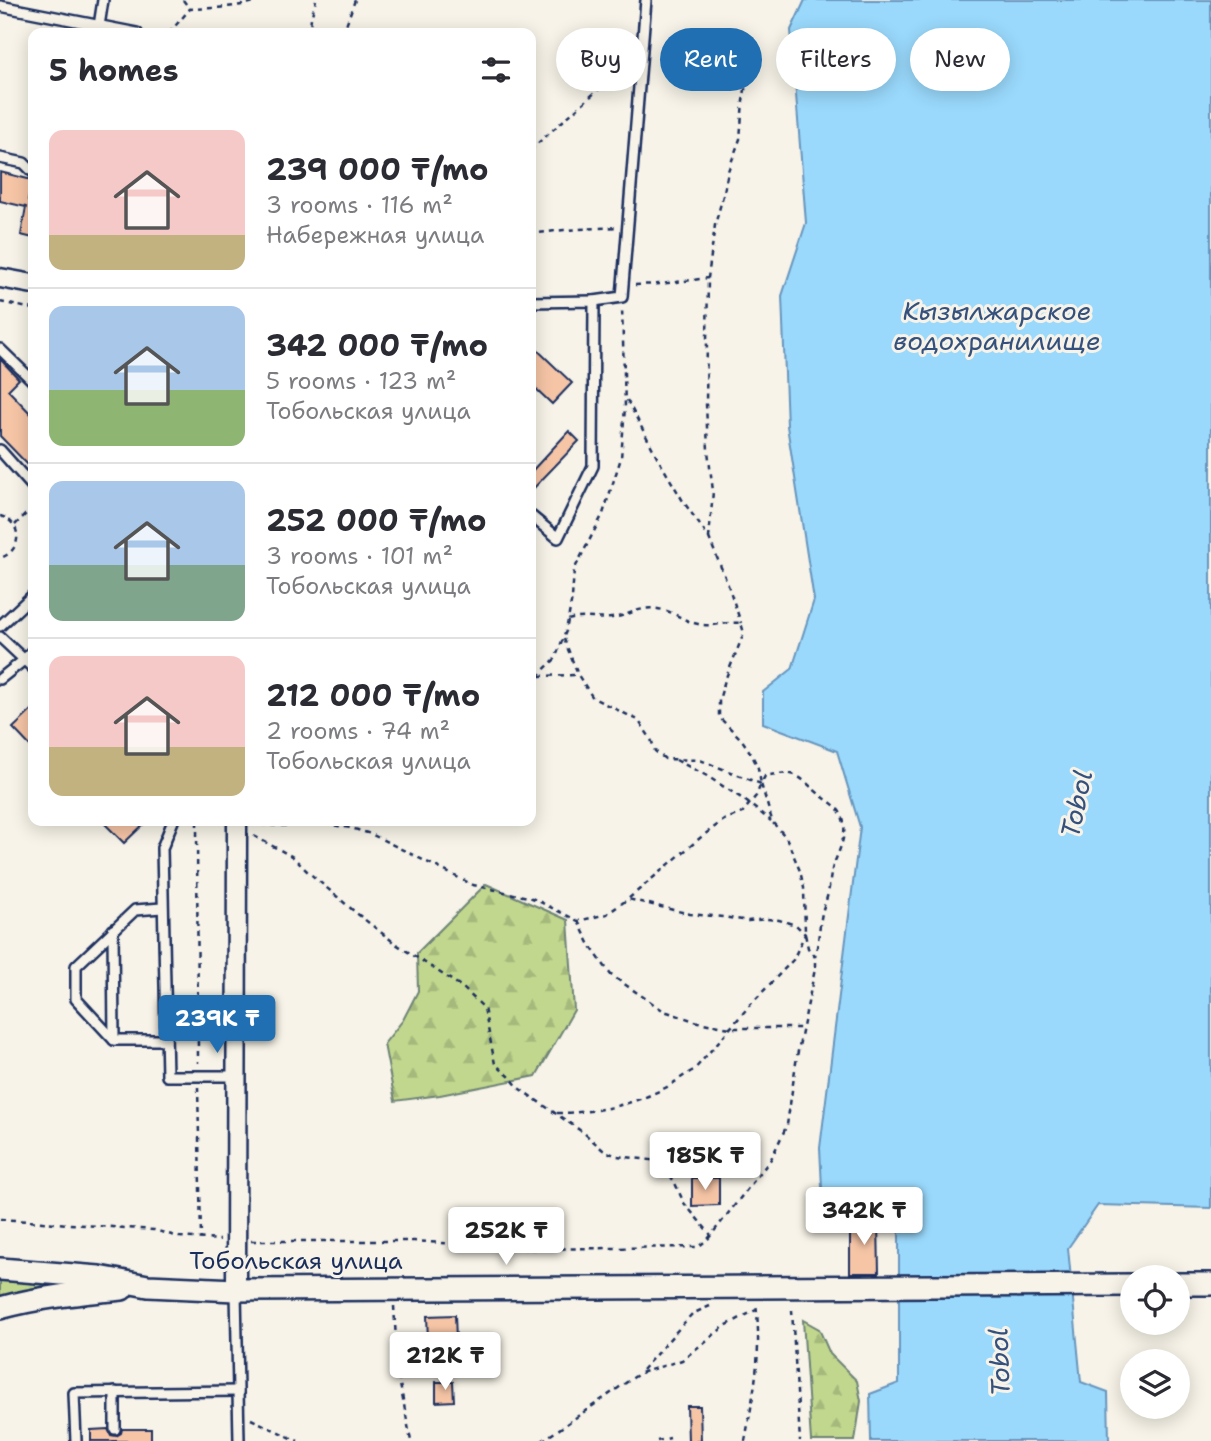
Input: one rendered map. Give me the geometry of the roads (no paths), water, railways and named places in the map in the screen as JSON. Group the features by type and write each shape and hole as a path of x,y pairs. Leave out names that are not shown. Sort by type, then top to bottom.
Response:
{"street":[{"path":"0,278 28,283"},
{"path":"236,1290 236,1076 243,826"},
{"path":"0,1269 99,1277 148,1286"},
{"path":"1190,1284 1211,1284"},
{"name":"Тобольская улица","path":"148,1286 236,1290 1120,1285"},
{"path":"0,1308 64,1294 148,1286"}],"lane":[{"path":"99,26 103,0"},
{"path":"536,302 594,301 622,297 646,0"},
{"path":"0,6 110,28"},
{"path":"0,158 24,163 28,167"},
{"path":"536,519 558,538 593,466 594,301"},
{"path":"0,349 28,377"},
{"path":"0,450 28,481"},
{"path":"0,626 28,599"},
{"path":"0,637 28,664"},
{"path":"0,679 28,656"},
{"path":"171,826 162,848 167,1076 236,1076"},
{"path":"162,908 135,910 76,966 76,999 114,1040 166,1040"},
{"path":"113,930 114,1040"},
{"path":"236,1290 239,1441"},
{"path":"76,1441 74,1393 238,1391"},
{"path":"115,1392 115,1429"}],"water":[{"name":"Кызылжарское водохранилище","path":"805,0 1211,0 1211,1208 1098,1205 1068,1248 1081,1382 1108,1392 1109,1441 871,1441 870,1394 899,1383 899,1209 823,1207 820,1148 860,827 837,751 763,723 763,692 792,669 814,600 787,426 782,296 806,223 796,91 896,91 896,28 792,28"}],"water label":[{"name":"Tobol","path":"1076,804"},
{"name":"Tobol","path":"999,1362"}]}
